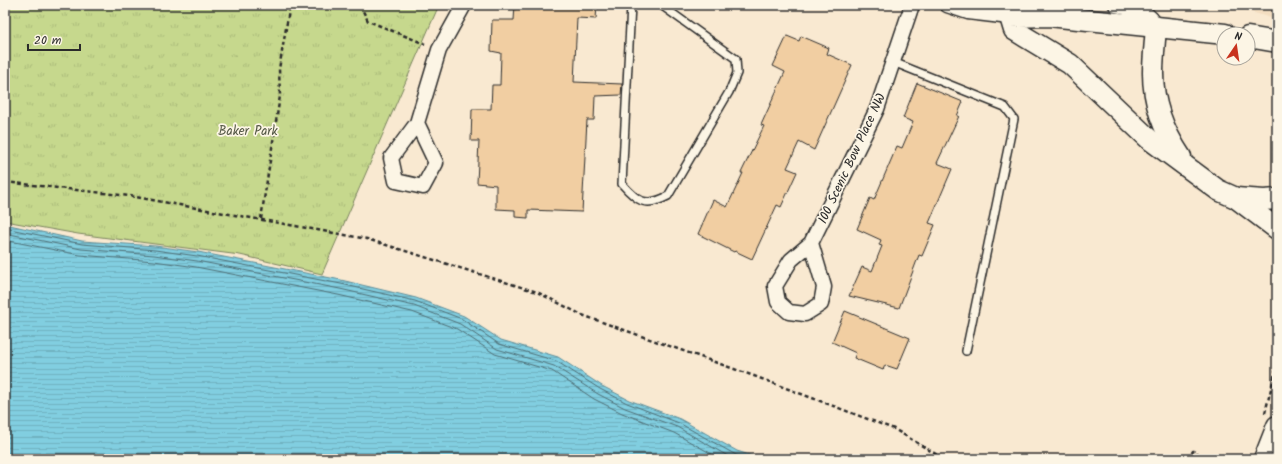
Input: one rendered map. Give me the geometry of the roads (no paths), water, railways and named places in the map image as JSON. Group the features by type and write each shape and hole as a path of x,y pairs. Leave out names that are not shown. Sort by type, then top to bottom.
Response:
{"street":[{"path":"417,123 439,50 464,5"},
{"name":"100 Scenic Bow Place NW","path":"811,243 824,287 821,304 805,314 789,312 778,302 775,286 791,260 811,243 877,109 912,5"},
{"path":"947,5 968,12 1010,11 1216,33"},
{"path":"1116,5 1141,11 1153,19 1156,27 1153,74 1157,106 1168,138 1187,166"},
{"path":"1010,11 1014,30 1070,64 1149,139 1218,190 1236,198 1277,229"},
{"path":"1256,39 1277,42"},
{"path":"1236,198 1264,200 1277,199"},
{"path":"1264,459 1277,426"}],"lane":[{"path":"631,5 622,184 636,199 655,202 668,196 729,92 737,73 736,60 661,5"},
{"path":"893,62 1005,107 1014,119 966,351"}],"water":[{"path":"5,224 82,241 155,246 198,252 341,280 416,298 464,316 501,340 558,357 602,386 629,400 680,419 737,451 762,459 5,459"}],"park label":[{"name":"Baker Park","path":"248,130"}]}
